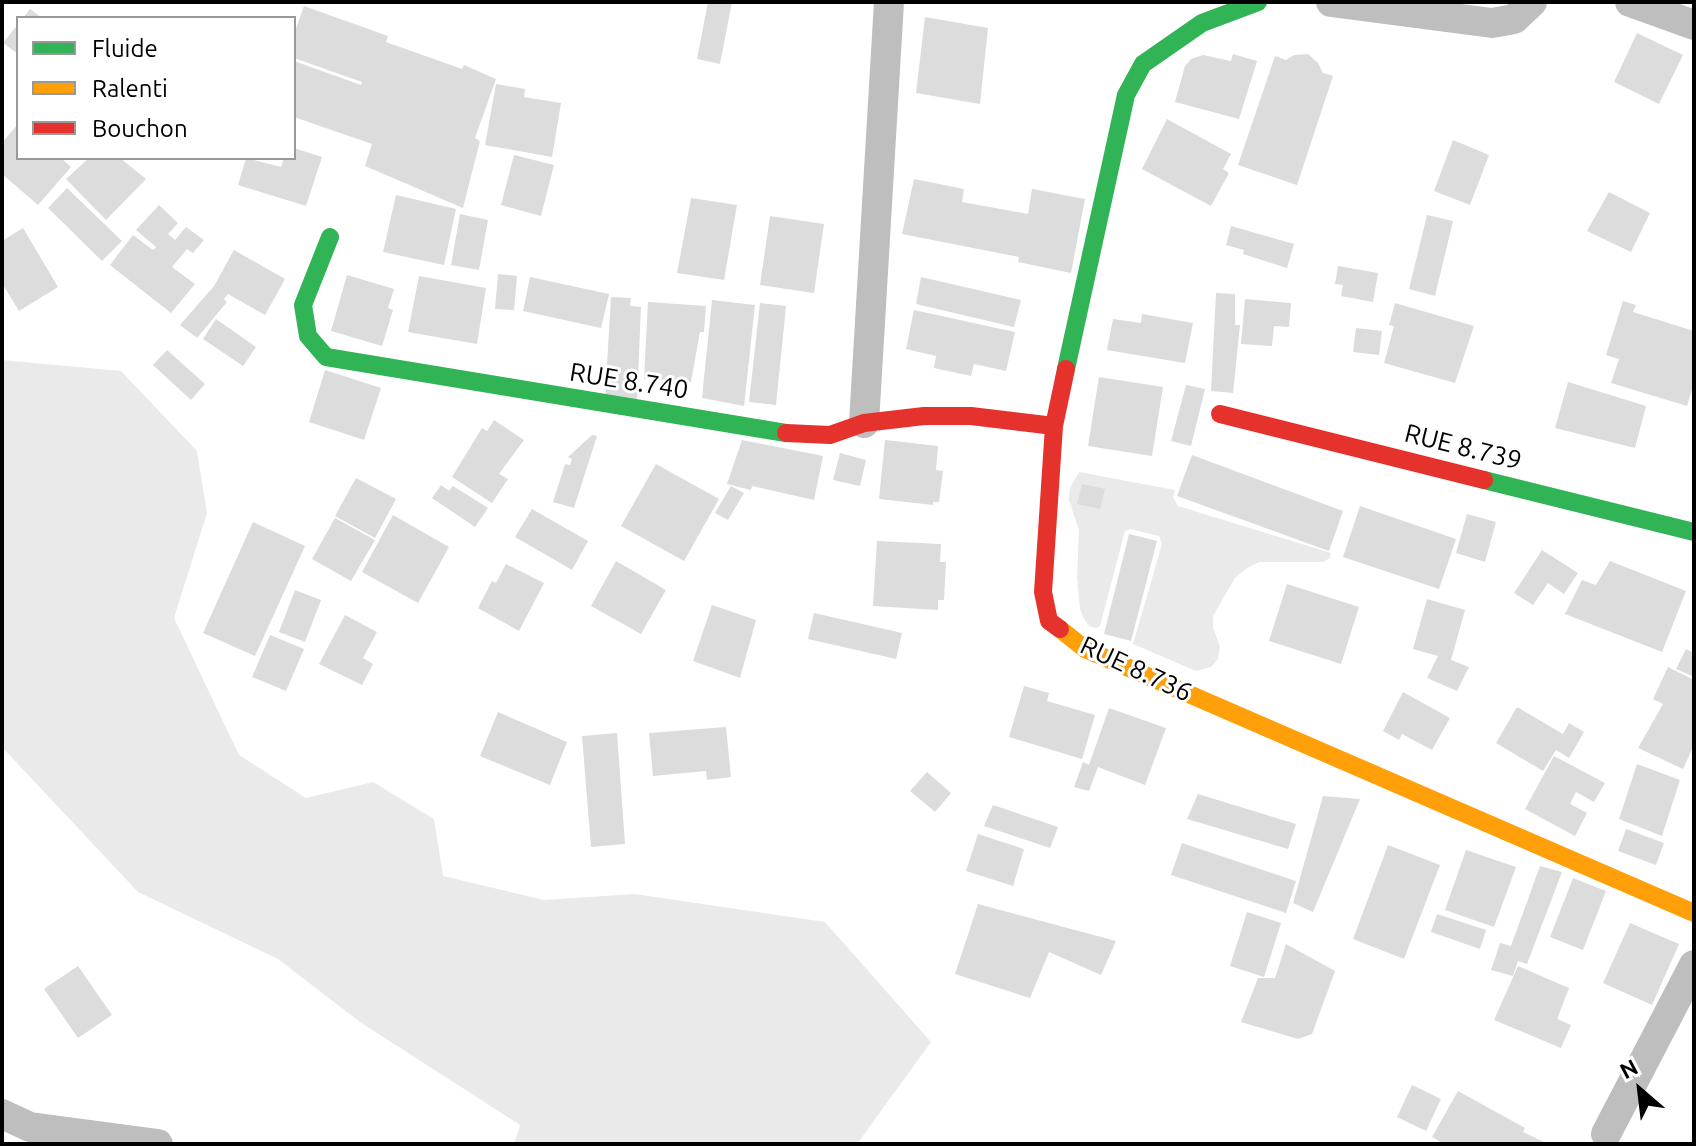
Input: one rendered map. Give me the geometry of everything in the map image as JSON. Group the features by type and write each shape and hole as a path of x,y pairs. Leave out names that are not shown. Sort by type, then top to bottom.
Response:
{"street":[{"path":"864,423 889,2"},
{"name":"RUE 8.736","path":"1258,2 1202,23 1143,64 1126,95 1054,426 1043,592 1049,621 1085,649 1694,913"},
{"path":"1331,2 1492,23 1514,19 1532,2"},
{"path":"1630,2 1694,25"},
{"name":"RUE 8.740","path":"330,237 303,305 308,336 326,357 798,435 830,435 864,423 924,416 971,416 1054,426"},
{"name":"RUE 8.739","path":"1220,414 1694,532"},
{"path":"1606,1134 1694,965"},
{"path":"2,1114 30,1127 158,1144"}],"shaded area":[{"path":"2,360 121,371 197,451 207,513 174,618 239,755 306,798 373,782 434,819 443,876 544,900 635,894 825,922 931,1042 857,1144 514,1144 520,1125 360,1022 278,959 138,892 2,747"},
{"path":"1079,472 1175,490 1173,497 1178,506 1331,553 1330,558 1323,562 1259,562 1235,578 1213,616 1213,627 1220,647 1218,659 1211,667 1196,671 1133,644 1162,544 1159,536 1130,529 1125,531 1100,626 1089,626 1083,617 1077,577 1079,530 1069,500 1070,488"}],"building":[{"path":"708,2 732,2 720,64 697,59"},
{"path":"304,6 388,36 386,42 462,69 464,65 496,79 475,138 480,141 463,208 365,166 372,144 296,118 296,62 361,85 362,82 296,59 296,28"},
{"path":"30,9 39,16 25,16"},
{"path":"925,17 988,28 980,104 916,93"},
{"path":"16,27 16,53 3,43"},
{"path":"1637,33 1683,55 1659,104 1614,82"},
{"path":"1233,54 1257,61 1239,119 1175,102 1185,66 1191,59 1203,55 1231,61"},
{"path":"1308,54 1323,73 1333,76 1297,185 1238,165 1275,56 1286,60 1294,55"},
{"path":"496,84 525,89 524,97 561,103 552,157 485,145"},
{"path":"1167,119 1231,154 1223,169 1229,173 1211,206 1142,169"},
{"path":"16,126 16,160 63,160 71,167 38,205 2,174 2,143"},
{"path":"1453,140 1489,155 1470,205 1434,191"},
{"path":"296,149 322,157 306,206 238,185 245,160 281,167 283,160 296,160"},
{"path":"514,155 554,165 541,216 501,205"},
{"path":"87,160 122,160 146,179 106,220 66,179"},
{"path":"914,179 964,189 962,202 1028,214 1032,189 1085,199 1071,273 1018,262 1019,257 902,234"},
{"path":"67,188 122,241 102,261 48,208"},
{"path":"1609,192 1650,213 1631,252 1587,231"},
{"path":"396,195 456,209 444,265 383,252"},
{"path":"691,198 737,205 724,280 677,273"},
{"path":"159,205 178,223 168,234 175,240 186,227 204,240 193,253 187,249 172,267 195,284 171,313 110,265 133,235 153,250 156,247 136,230"},
{"path":"460,214 488,220 479,270 451,265"},
{"path":"1427,215 1453,221 1435,296 1409,289"},
{"path":"770,216 824,224 814,293 760,285"},
{"path":"1231,226 1294,244 1287,268 1243,254 1244,250 1226,245"},
{"path":"23,228 58,287 19,311 2,283 2,241"},
{"path":"234,250 285,279 265,315 228,294 224,299 227,302 197,338 180,325 214,286"},
{"path":"1338,266 1378,273 1373,302 1341,296 1343,285 1335,284"},
{"path":"498,274 517,276 514,310 495,309"},
{"path":"347,275 394,289 388,308 393,310 382,346 331,331"},
{"path":"419,276 486,288 477,344 408,332"},
{"path":"530,277 609,294 601,328 523,311"},
{"path":"921,277 1021,300 1014,327 916,304"},
{"path":"1216,293 1235,294 1235,325 1240,325 1233,393 1211,391"},
{"path":"611,297 631,298 630,306 641,307 637,400 605,399"},
{"path":"1245,299 1291,303 1289,327 1274,326 1272,346 1241,344"},
{"path":"712,300 755,305 744,406 702,398"},
{"path":"1623,301 1636,305 1633,312 1694,331 1694,383 1687,406 1611,383 1619,359 1606,355"},
{"path":"648,302 706,306 704,332 700,332 691,382 644,379"},
{"path":"760,303 786,306 776,405 749,402"},
{"path":"1395,303 1474,326 1455,383 1384,363 1394,326 1389,325"},
{"path":"914,310 1015,332 1006,371 974,364 971,376 934,368 936,356 906,349"},
{"path":"1142,314 1193,323 1185,363 1107,350 1113,319 1141,323"},
{"path":"216,319 256,347 243,366 203,339"},
{"path":"1356,328 1382,331 1379,355 1353,352"},
{"path":"167,350 205,384 191,400 153,365"},
{"path":"325,370 381,388 364,440 309,422"},
{"path":"1099,377 1163,387 1152,456 1088,446"},
{"path":"1568,382 1646,406 1635,448 1555,428"},
{"path":"1186,385 1205,389 1191,446 1171,441"},
{"path":"494,420 524,440 499,474 508,479 492,503 452,477 482,428 487,431"},
{"path":"592,435 597,436 574,508 553,502 565,464 570,465 572,459 568,457"},
{"path":"742,440 823,456 814,500 752,486 751,490 727,484"},
{"path":"885,440 938,446 936,470 943,471 939,502 933,502 933,505 879,499"},
{"path":"840,453 866,460 860,486 833,480"},
{"path":"1192,455 1343,511 1329,551 1177,496"},
{"path":"656,464 719,499 684,561 621,526"},
{"path":"356,478 396,499 375,538 335,516"},
{"path":"1082,484 1105,489 1100,509 1077,504"},
{"path":"441,485 449,491 453,486 488,508 475,527 432,498"},
{"path":"731,486 744,493 728,520 715,513"},
{"path":"1360,506 1456,539 1439,589 1343,557"},
{"path":"532,509 588,541 572,570 515,537"},
{"path":"1467,514 1496,522 1485,562 1456,553"},
{"path":"393,515 449,547 418,603 362,572"},
{"path":"335,518 375,540 351,581 312,559"},
{"path":"253,522 305,546 255,656 203,633"},
{"path":"1129,534 1157,541 1131,641 1104,634"},
{"path":"877,541 941,544 940,562 946,562 944,600 938,600 938,610 873,606"},
{"path":"1542,550 1578,573 1564,594 1548,583 1533,605 1514,593"},
{"path":"616,561 666,590 641,634 591,606"},
{"path":"1610,561 1686,591 1662,652 1565,614 1582,580 1596,585"},
{"path":"506,564 544,583 519,631 478,608 492,581 496,583"},
{"path":"1287,584 1359,607 1341,664 1269,641"},
{"path":"295,590 321,600 305,642 279,632"},
{"path":"1427,599 1465,610 1451,660 1469,667 1457,691 1427,678 1438,656 1413,649"},
{"path":"712,605 756,620 740,678 693,661"},
{"path":"814,613 902,633 896,659 808,639"},
{"path":"345,615 377,632 363,658 373,664 362,685 319,664"},
{"path":"270,635 304,649 286,691 252,677"},
{"path":"1686,649 1694,653 1694,677 1676,669"},
{"path":"1668,667 1694,680 1694,745 1683,769 1638,748 1663,704 1653,699"},
{"path":"1024,686 1049,693 1047,701 1095,715 1082,759 1009,737"},
{"path":"1403,692 1450,718 1432,750 1402,734 1399,740 1383,731"},
{"path":"1517,707 1563,734 1569,723 1584,732 1569,758 1556,750 1543,771 1496,743"},
{"path":"1109,708 1166,728 1145,785 1098,767 1089,791 1074,787 1083,762 1089,765"},
{"path":"498,712 567,742 550,785 480,756"},
{"path":"726,727 731,777 707,780 706,771 653,776 649,733"},
{"path":"617,733 625,844 591,847 582,736"},
{"path":"1554,756 1605,783 1594,802 1576,792 1570,804 1587,813 1575,836 1525,809"},
{"path":"1637,764 1680,780 1662,836 1619,819"},
{"path":"927,772 951,793 935,812 910,791"},
{"path":"1198,794 1296,824 1288,849 1187,819"},
{"path":"1323,796 1360,799 1313,912 1293,903"},
{"path":"993,805 1058,827 1050,848 984,826"},
{"path":"1626,829 1664,843 1656,865 1618,851"},
{"path":"978,834 1024,849 1013,886 966,871"},
{"path":"1182,843 1296,881 1286,913 1171,875"},
{"path":"1388,845 1440,865 1404,959 1353,939"},
{"path":"1466,850 1516,867 1494,927 1445,910"},
{"path":"1540,866 1562,872 1527,964 1518,961 1513,976 1491,970 1500,943 1511,946"},
{"path":"1573,878 1606,891 1583,950 1550,937"},
{"path":"978,904 1116,941 1101,975 1049,952 1030,998 955,974"},
{"path":"1247,912 1281,923 1264,977 1230,966"},
{"path":"1437,914 1486,930 1480,949 1431,932"},
{"path":"1630,923 1679,944 1652,1005 1603,983"},
{"path":"1286,944 1335,971 1312,1034 1298,1039 1241,1022 1258,978 1275,978"},
{"path":"78,966 112,1015 78,1038 44,989"},
{"path":"1518,966 1569,988 1557,1019 1571,1025 1561,1048 1494,1020"},
{"path":"1412,1085 1441,1099 1426,1131 1397,1117"},
{"path":"1458,1091 1548,1144 1444,1144 1432,1137"}],"traffic: fast":[{"path":"1066,369 1126,95 1143,64 1202,23 1258,2"},
{"path":"330,237 303,305 308,336 326,357 786,433"},
{"path":"1484,480 1694,532"}],"traffic: slow":[{"path":"1060,629 1085,649 1694,913"}],"traffic: jam":[{"path":"1060,629 1049,621 1043,592 1054,426 1066,369"},
{"path":"1220,414 1484,480"},
{"path":"786,433 830,435 864,423 924,416 971,416 1054,426"}]}
